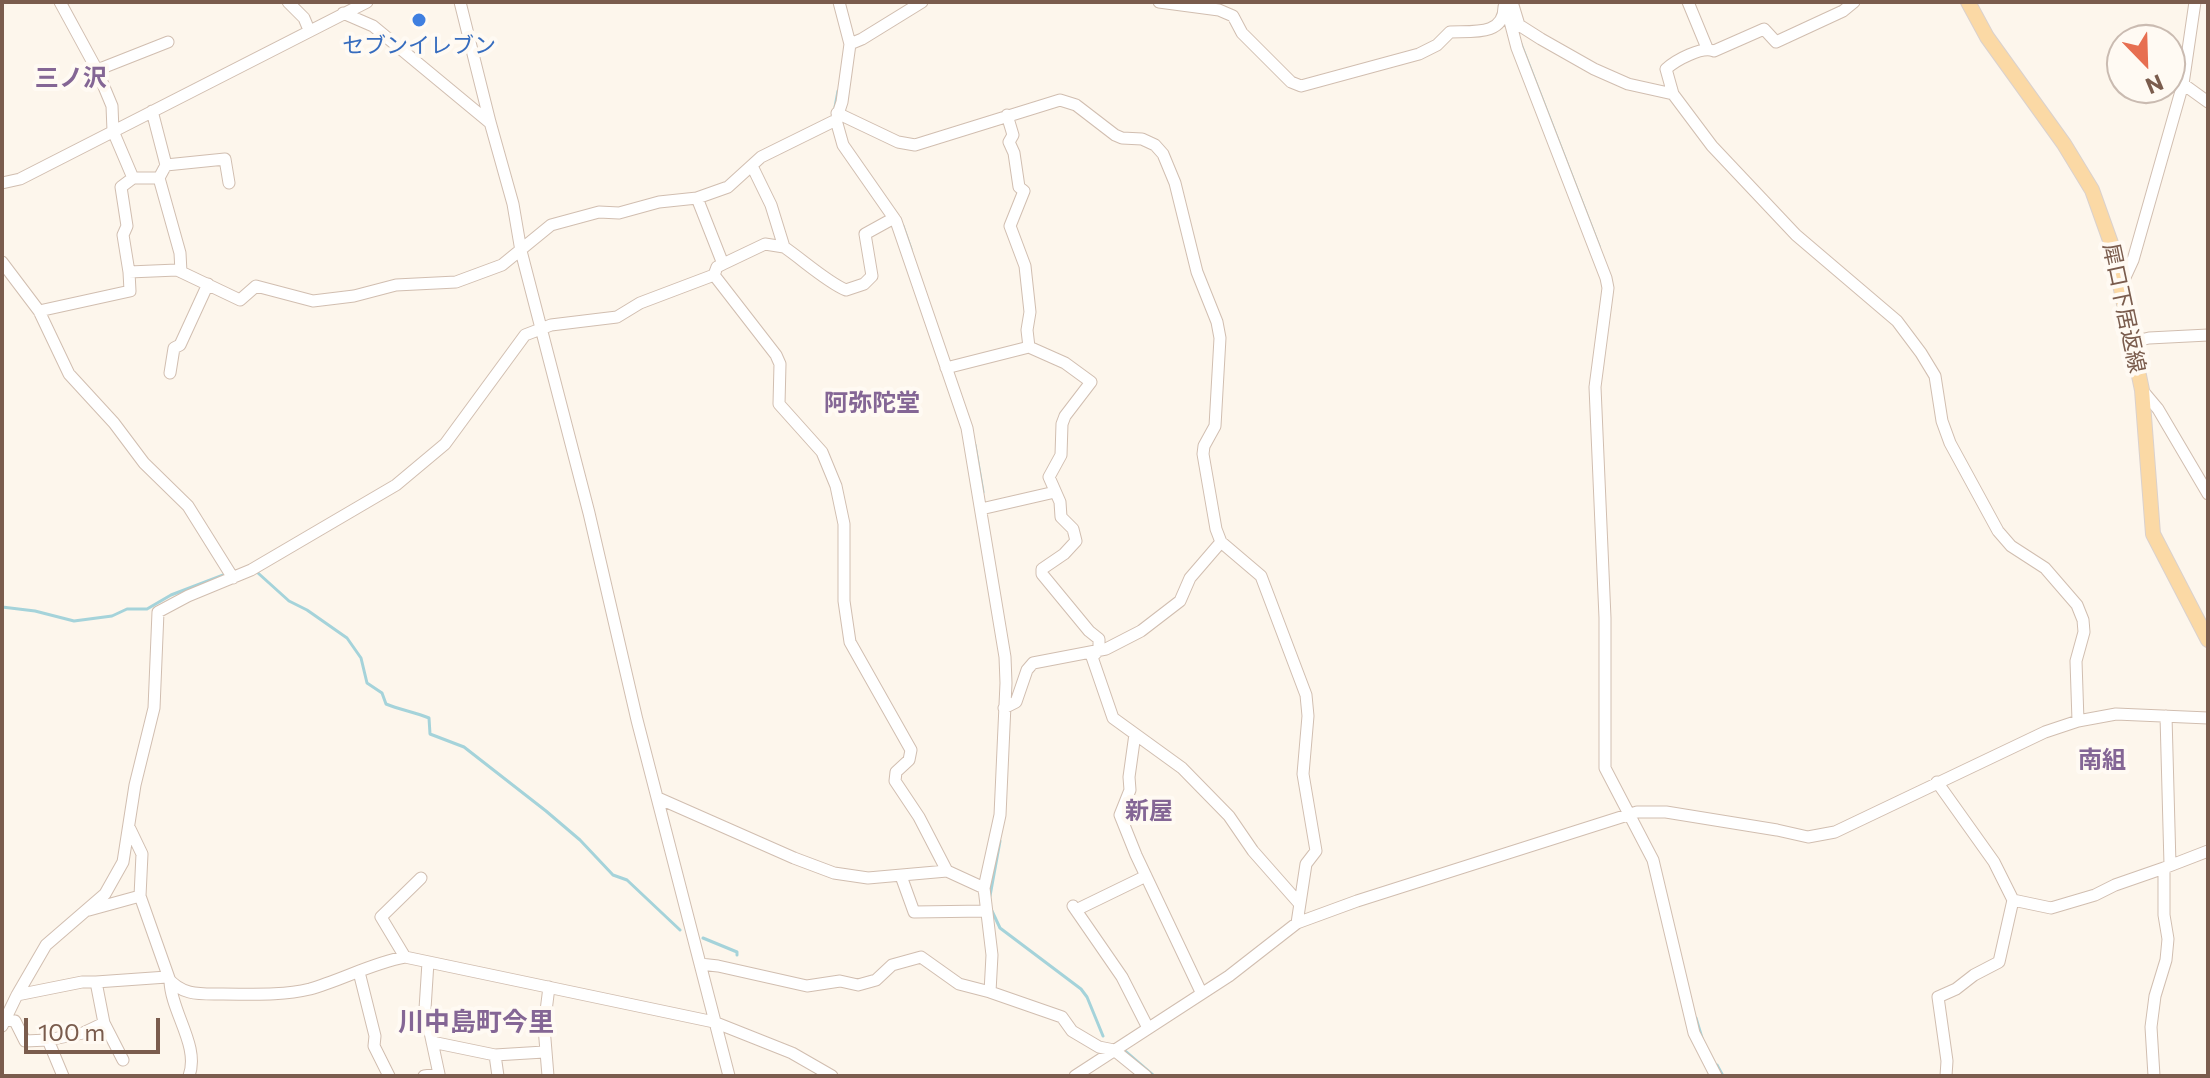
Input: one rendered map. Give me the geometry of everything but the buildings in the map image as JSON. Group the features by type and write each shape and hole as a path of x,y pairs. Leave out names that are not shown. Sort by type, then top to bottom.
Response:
{"main road":[{"name":"犀口下居返線","path":"1967,3 2092,190 2112,246 2142,390 2153,534 2208,640"}],"street":[{"path":"60,2 97,70 112,106 113,131 133,178"},
{"path":"288,2 304,18 309,30"},
{"path":"2,183 20,179 367,2"},
{"path":"460,2 729,1076"},
{"path":"839,2 850,44 842,102 836,117 843,145 894,218 967,428 1005,657 1000,815 984,888 992,955 990,992"},
{"path":"850,44 922,2"},
{"path":"1159,2 1219,10 1233,16 1242,33 1291,82 1301,86 1347,71 1378,67 1419,54 1437,45 1450,32 1495,29 1501,24 1505,2"},
{"path":"1505,2 1517,48 1608,288 1595,387 1605,618 1605,768 1633,814 1653,860 1694,1033 1716,1076"},
{"path":"1512,2 1519,25 1541,39 1628,84 1673,94"},
{"path":"1688,2 1707,48"},
{"path":"1854,2 1843,11 1776,42 1764,29 1714,51 1707,48 1678,59 1666,69 1673,94 1712,146 1796,235 1897,321 1921,353 1935,376 1942,421 1950,443 1998,531 2011,546 2045,568 2077,605 2084,632 2076,661 2078,721"},
{"path":"2186,64 2195,2"},
{"path":"343,13 373,26 490,122"},
{"path":"97,70 168,42"},
{"path":"2186,86 2208,102"},
{"path":"836,117 898,142 915,145 1060,100 1076,105 1115,135 1142,139 1155,145 1163,154 1175,183 1197,272 1217,322 1219,380 1215,426 1203,454 1216,529 1221,542 1261,576 1306,695 1308,716 1303,774 1316,851 1306,864 1297,923"},
{"path":"2121,286 2133,260 2177,104"},
{"path":"152,111 166,165 159,178 180,253 181,272"},
{"path":"1007,115 1013,135 1009,142 1014,153 1019,187 1024,191 1010,226 1025,266 1030,312 1027,330 1029,347"},
{"path":"129,272 181,272 240,300 256,286 313,301 354,296 396,285 456,282 502,265 551,225 577,216 599,212 619,213 659,202 697,198 728,187 761,157 836,117"},
{"path":"166,165 225,159 229,183"},
{"path":"752,166 771,205 784,247"},
{"path":"39,311 130,291 123,235 127,226 121,187 133,178 159,178"},
{"path":"697,198 723,264"},
{"path":"4,1023 46,945 105,894 120,869 130,829 135,785 154,708 158,612 233,578 396,485 445,444 525,335 541,327 617,317 640,303 714,275 717,267 765,244 784,247 834,285 846,290 864,284 872,276 865,234 894,218"},
{"path":"2,262 39,311 69,374 114,423 144,463 188,506 233,578"},
{"path":"714,275 776,355 780,364 779,404 822,452 836,486 844,524 844,601 850,642 911,750 909,760 896,772 895,781 919,817 947,871"},
{"path":"170,373 174,348 180,345 208,284"},
{"path":"2132,342 2208,335"},
{"path":"946,368 1029,347 1065,363 1091,382 1065,416 1061,455 1049,477 1060,502 1061,517 1073,529 1076,541 1064,554 1042,569 1042,574 1099,639 1099,650 1092,657 1093,668 1113,718 1182,768 1229,816 1253,851 1298,902"},
{"path":"2142,390 2158,409 2208,494"},
{"path":"981,509 1055,492"},
{"path":"1004,708 1016,702 1027,670 1033,663 1121,644 1165,615 1180,601 1190,578 1221,542"},
{"path":"1075,1076 1229,976 1297,923 1371,896 1633,814 1680,814 1808,837 1835,832 2045,732 2078,721 2116,714 2208,718"},
{"path":"2154,1076 2151,1027 2168,939 2164,915 2167,866 2166,716"},
{"path":"1135,734 1130,790 1120,815 1201,992"},
{"path":"1937,782 1994,862 2013,900 1999,962 1938,997 1947,1061 1946,1076"},
{"path":"658,798 834,873 868,878 947,871 984,888"},
{"path":"130,829 142,854 140,896 170,981 170,994 193,1064 189,1076"},
{"path":"2013,900 2051,908 2095,895 2208,851"},
{"path":"901,876 914,912 986,911"},
{"path":"1146,876 1074,908 1122,977 1148,1028"},
{"path":"405,957 381,917 421,878"},
{"path":"88,910 140,896"},
{"path":"17,995 82,982 167,977 177,990 193,994 282,994 307,990 405,957 714,1022 792,1053 832,1076"},
{"path":"700,964 807,986 840,981 858,985 876,980 892,965 921,957 959,984 1062,1017 1072,1031 1099,1047 1114,1050 1146,1076"},
{"path":"424,1076 439,1075 425,1009 428,962"},
{"path":"359,972 375,1036 374,1046 389,1076"},
{"path":"96,982 104,1023 123,1060"},
{"path":"548,1076 544,1052 544,1012 549,987"},
{"path":"4,1023 15,1021 25,1041 83,1033 104,1023"},
{"path":"48,1040 63,1076"},
{"path":"432,1042 495,1055 544,1052"},
{"path":"495,1055 498,1076"}],"waterway":[{"path":"1521,44 1599,246"},
{"path":"835,107 838,91"},
{"path":"903,226 911,249"},
{"path":"975,445 983,492"},
{"path":"258,573 289,601 347,638 361,658 367,683 382,693 386,704 429,718 430,734 464,747 546,811 580,840 613,875 627,880 680,930"},
{"path":"2,607 74,621 112,616 127,609 147,609 171,595 226,574"},
{"path":"990,896 1000,841"},
{"path":"992,911 1000,928 1081,989 1103,1036"},
{"path":"703,938 737,952 737,955"},
{"path":"1696,1018 1702,1038"},
{"path":"1125,1051 1154,1076"},
{"path":"1717,1065 1723,1076"}],"place":[{"name":"セブンイレブン","path":"419,20"}],"district":[{"name":"三ノ沢","path":"71,78"},
{"name":"阿弥陀堂","path":"872,403"},
{"name":"南組","path":"2102,760"},
{"name":"新屋","path":"1149,811"},
{"name":"川中島町今里","path":"476,1022"}]}
